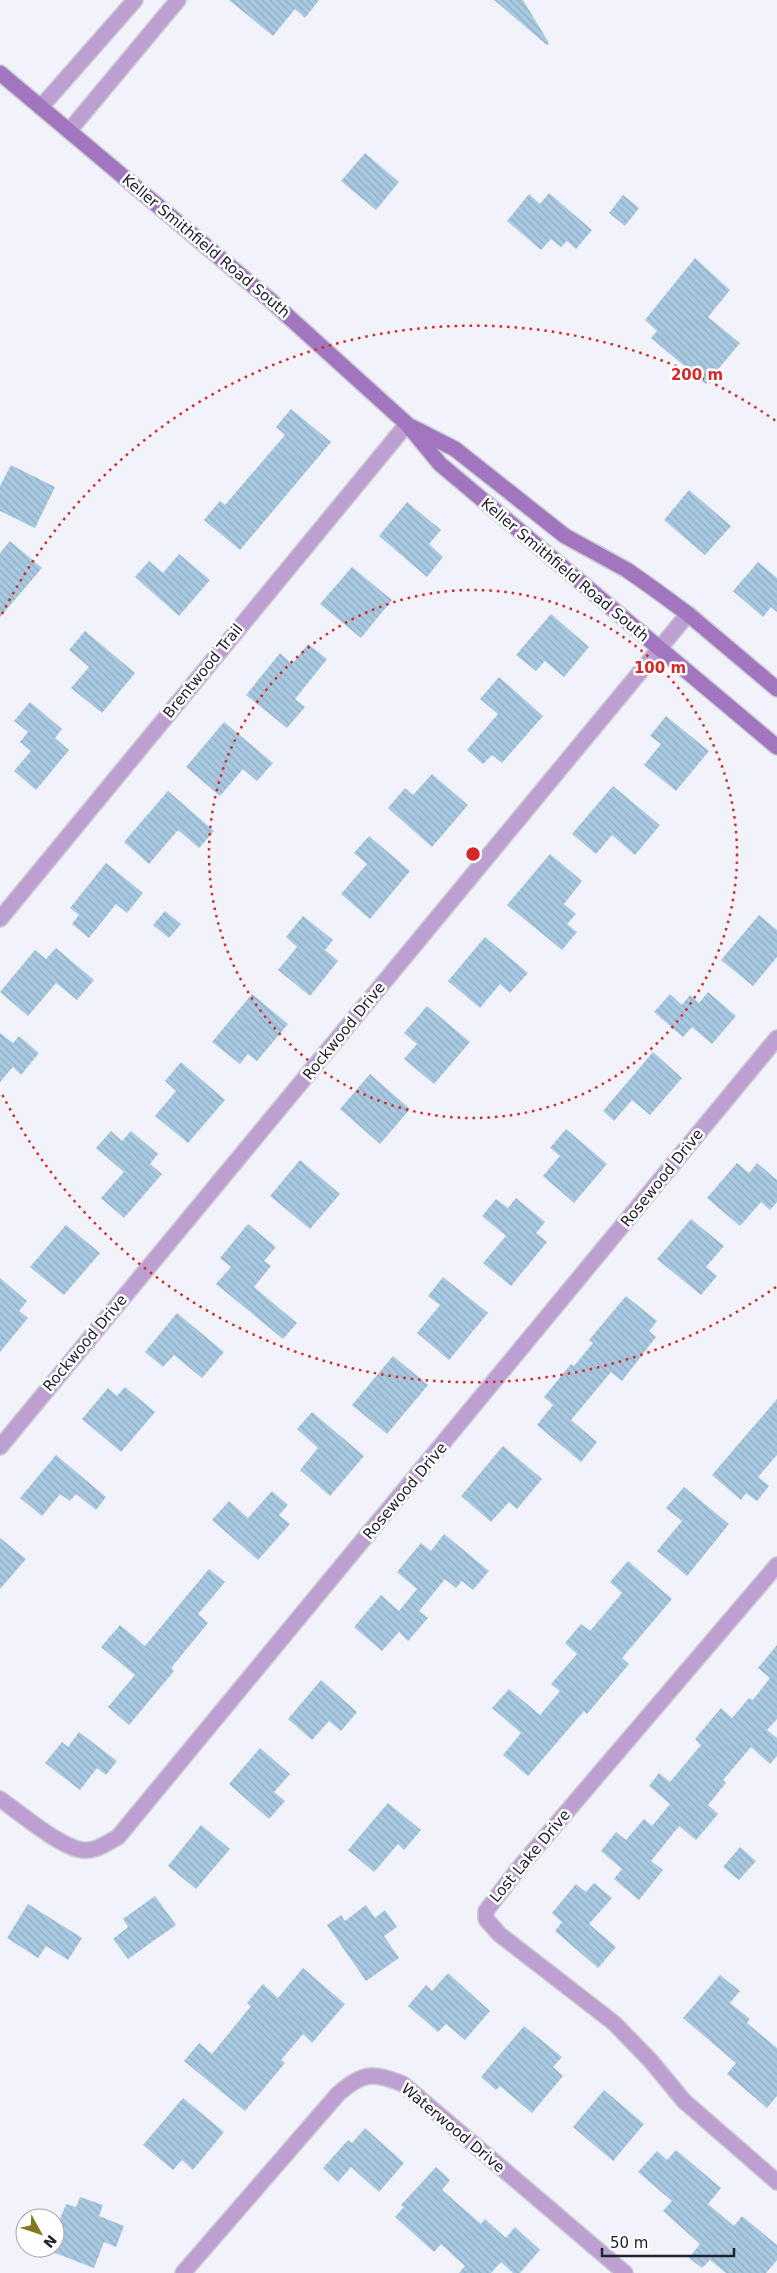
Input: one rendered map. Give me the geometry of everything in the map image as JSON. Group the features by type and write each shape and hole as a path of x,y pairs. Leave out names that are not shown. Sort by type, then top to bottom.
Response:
{"main road":[{"name":"Keller Smithfield Road South","path":"0,73 270,300 407,424 440,464 777,747"},
{"name":"Keller Smithfield Road South","path":"407,424 456,449 565,536 627,570 688,614 777,689"}],"street":[{"path":"41,107 135,0"},
{"path":"69,131 178,0"},
{"name":"Brentwood Trail","path":"0,919 407,424"},
{"name":"Rockwood Drive","path":"0,1447 688,614"},
{"name":"Rosewood Drive","path":"0,1799 68,1846 84,1851 100,1848 118,1837 777,1038"},
{"name":"Lost Lake Drive","path":"777,1565 518,1869 486,1911 486,1919 499,1934 614,2023 650,2060 684,2102 777,2182"},
{"name":"Waterwood Drive","path":"183,2273 338,2094 351,2083 367,2075 382,2076 403,2084 626,2273"}],"building":[{"path":"229,0 319,0 305,18 295,9 273,36"},
{"path":"494,0 523,0 549,43 547,45"},
{"path":"365,153 399,182 376,210 341,181"},
{"path":"549,193 592,230 576,249 567,241 561,247 551,239 541,250 507,221 529,194 540,204"},
{"path":"623,195 639,208 625,226 609,213"},
{"path":"695,258 730,290 708,317 740,343 706,384 651,338 657,331 645,320"},
{"path":"291,409 331,442 240,550 204,520 220,501 225,505 285,435 276,427"},
{"path":"11,465 55,487 35,528 0,511 0,486"},
{"path":"689,490 731,526 705,555 664,520"},
{"path":"407,502 441,530 429,544 443,557 427,577 379,536"},
{"path":"10,541 42,568 0,617 0,553"},
{"path":"179,554 210,580 179,616 135,577 149,561 163,573"},
{"path":"758,562 777,578 777,612 771,607 763,617 733,591"},
{"path":"352,567 392,600 361,638 320,604"},
{"path":"551,614 589,647 564,677 545,661 536,671 516,655"},
{"path":"85,631 135,673 102,713 71,688 89,667 69,650"},
{"path":"308,644 327,659 295,699 305,707 287,728 246,695 280,653 292,664"},
{"path":"499,677 543,716 502,763 492,755 483,764 467,750 498,714 480,699"},
{"path":"30,702 62,729 55,738 69,750 36,790 14,771 31,751 20,742 28,732 14,721"},
{"path":"666,716 709,751 676,791 644,765 661,744 650,736"},
{"path":"224,722 273,763 257,781 243,769 220,796 186,767"},
{"path":"432,774 468,805 432,847 388,808 405,788 413,795"},
{"path":"613,786 660,825 635,855 612,835 596,854 572,834"},
{"path":"168,791 214,831 199,848 178,830 149,864 124,842"},
{"path":"369,836 410,871 370,919 341,894 367,864 354,853"},
{"path":"550,854 582,881 564,904 576,914 567,924 577,932 562,950 507,905"},
{"path":"106,863 143,893 127,913 116,904 89,938 72,924 79,915 70,908"},
{"path":"165,911 181,924 169,938 153,925"},
{"path":"759,915 777,930 777,957 753,986 721,960"},
{"path":"303,916 333,940 325,950 338,961 310,996 278,970 297,947 286,937"},
{"path":"485,937 528,973 510,993 500,984 480,1008 448,981"},
{"path":"56,948 94,980 77,1000 56,983 28,1016 0,992 35,950 46,959"},
{"path":"708,992 736,1016 712,1044 692,1027 683,1037 654,1012 670,994 682,1005 690,995 699,1003"},
{"path":"252,994 288,1024 257,1061 248,1054 240,1064 212,1042"},
{"path":"427,1006 470,1042 434,1084 404,1059 417,1044 404,1033"},
{"path":"0,1033 13,1043 19,1036 39,1053 21,1075 13,1067 0,1082"},
{"path":"653,1052 682,1078 650,1115 632,1100 614,1121 603,1111"},
{"path":"181,1062 225,1100 188,1143 155,1116 176,1091 165,1081"},
{"path":"370,1074 410,1109 380,1144 340,1109"},
{"path":"566,1129 607,1164 574,1203 543,1176 560,1156 550,1148"},
{"path":"111,1131 122,1141 131,1131 158,1154 150,1164 162,1174 124,1218 101,1198 124,1172 96,1148"},
{"path":"300,1160 340,1194 310,1229 270,1196"},
{"path":"737,1163 749,1173 757,1163 777,1180 777,1202 770,1210 761,1202 740,1226 707,1198"},
{"path":"516,1198 545,1222 536,1233 547,1242 511,1286 483,1263 506,1236 482,1216 496,1199 508,1208"},
{"path":"691,1219 724,1246 706,1267 717,1276 701,1295 657,1259"},
{"path":"248,1224 276,1247 264,1261 271,1266 254,1287 297,1323 283,1339 216,1284 231,1267 220,1258"},
{"path":"66,1225 100,1253 64,1295 30,1267"},
{"path":"443,1277 488,1313 449,1360 417,1333 440,1305 428,1296"},
{"path":"0,1278 27,1301 19,1311 28,1318 0,1352"},
{"path":"626,1296 657,1321 649,1331 656,1337 622,1381 611,1372 571,1420 597,1442 581,1462 537,1425 553,1405 544,1397 571,1364 574,1366 593,1343 589,1340"},
{"path":"177,1313 224,1352 202,1378 174,1355 163,1367 145,1352"},
{"path":"393,1356 428,1385 387,1434 352,1405"},
{"path":"125,1387 155,1412 121,1452 82,1419 108,1388 117,1396"},
{"path":"777,1399 777,1455 758,1477 769,1486 757,1501 746,1493 741,1500 712,1475"},
{"path":"312,1412 364,1456 330,1496 300,1470 318,1448 297,1429"},
{"path":"503,1446 542,1479 517,1509 509,1502 491,1522 461,1496"},
{"path":"56,1455 106,1497 96,1510 76,1494 70,1501 60,1494 42,1516 20,1498"},
{"path":"684,1487 729,1524 687,1576 657,1551 682,1521 666,1508"},
{"path":"272,1491 288,1505 279,1515 290,1524 258,1560 212,1520 229,1501 248,1518"},
{"path":"444,1534 489,1571 473,1590 462,1581 456,1588 445,1579 419,1611 428,1618 408,1641 399,1632 382,1651 354,1627 381,1595 399,1611 417,1589 397,1572 421,1543 431,1551"},
{"path":"0,1538 26,1559 0,1589"},
{"path":"628,1561 672,1599 622,1658 629,1664 587,1714 584,1711 528,1776 503,1755 521,1733 492,1708 509,1689 540,1715 560,1691 551,1684 577,1654 565,1643 581,1624 590,1631 622,1593 610,1582"},
{"path":"209,1569 225,1582 198,1614 208,1623 171,1668 174,1671 129,1725 108,1707 135,1675 101,1647 120,1625 145,1646"},
{"path":"777,1645 777,1719 767,1730 777,1738 777,1756 770,1764 751,1747 723,1780 726,1783 708,1805 718,1814 696,1840 679,1826 651,1861 663,1870 639,1900 614,1879 622,1869 601,1851 616,1832 626,1840 644,1819 652,1826 670,1804 649,1786 659,1773 670,1782 701,1745 695,1739 721,1708 732,1718 749,1698 753,1700 770,1678 758,1668"},
{"path":"321,1680 357,1712 341,1731 329,1721 312,1740 288,1719"},
{"path":"79,1732 117,1761 106,1775 97,1768 80,1790 45,1763 62,1742 68,1747"},
{"path":"260,1748 290,1774 274,1792 285,1801 269,1819 229,1784"},
{"path":"388,1803 421,1830 404,1850 398,1844 374,1872 348,1850"},
{"path":"201,1825 230,1849 196,1889 168,1866"},
{"path":"740,1847 756,1861 739,1880 723,1867"},
{"path":"594,1883 612,1898 589,1924 616,1947 598,1968 555,1931 562,1922 552,1913 576,1884 586,1892"},
{"path":"155,1896 176,1925 128,1959 113,1939 128,1927 123,1919"},
{"path":"28,1904 82,1938 68,1960 46,1946 38,1958 7,1938"},
{"path":"366,1905 375,1918 385,1910 397,1927 384,1936 399,1958 366,1981 327,1925 341,1915 345,1921"},
{"path":"303,1968 345,2004 312,2043 303,2034 281,2060 285,2063 245,2111 184,2061 199,2043 212,2054 251,2006 247,2003 263,1984 278,1998"},
{"path":"448,1973 490,2011 465,2040 446,2024 438,2032 408,2006 426,1985 432,1991"},
{"path":"720,1975 740,1991 730,2003 750,2019 747,2023 777,2048 777,2096 767,2108 727,2074 736,2063 683,2018"},
{"path":"524,2026 562,2057 553,2067 563,2076 532,2113 500,2086 496,2090 481,2077"},
{"path":"604,2090 644,2124 613,2161 573,2127"},
{"path":"183,2098 224,2132 193,2170 182,2160 173,2170 143,2145"},
{"path":"365,2128 404,2163 379,2192 351,2167 338,2182 323,2168 348,2140 352,2143"},
{"path":"676,2150 721,2188 708,2204 734,2226 742,2216 777,2245 777,2260 766,2273 726,2273 710,2260 702,2268 689,2258 700,2244 663,2211 672,2201 638,2172 657,2151 667,2160"},
{"path":"436,2167 450,2180 442,2190 481,2224 485,2219 506,2238 515,2227 540,2250 520,2273 513,2273 501,2262 491,2273 459,2273 465,2266 441,2244 434,2252 395,2217 404,2207 401,2205"},
{"path":"80,2197 103,2205 99,2216 124,2226 116,2247 104,2242 94,2268 65,2257 64,2208 66,2204 76,2207"}]}
